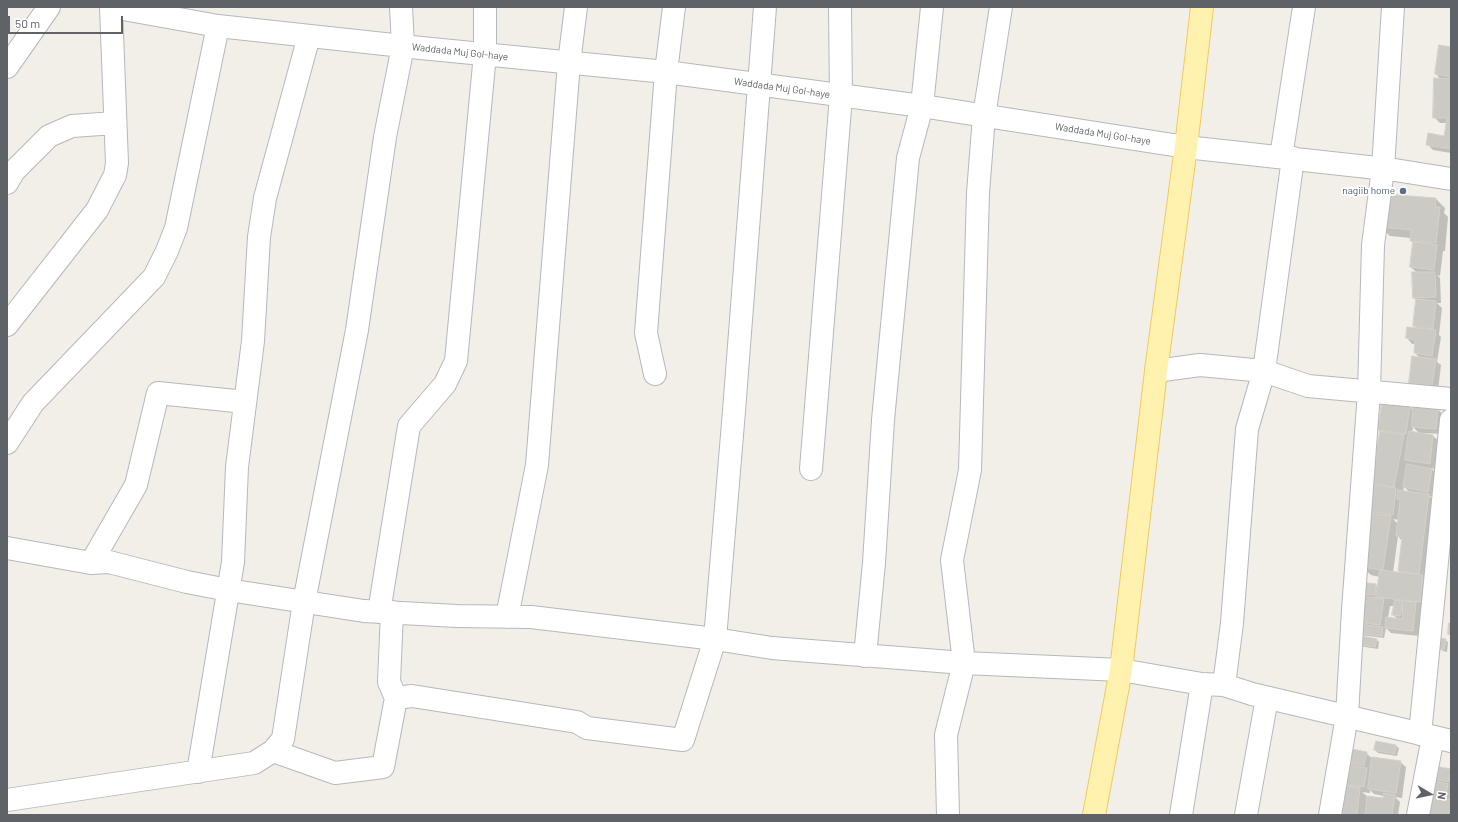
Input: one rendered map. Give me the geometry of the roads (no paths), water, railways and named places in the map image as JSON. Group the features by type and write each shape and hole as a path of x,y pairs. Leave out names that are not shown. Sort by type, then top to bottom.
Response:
{"main road":[{"path":"1094,815 1121,670 1156,371 1186,147 1202,7"}],"street":[{"path":"7,67 49,7"},
{"path":"7,325 97,210 115,175 117,163 112,7"},
{"name":"Waddada Muj Gol-haye","path":"112,7 218,26 666,72 922,106 1186,147 1383,169 1451,179"},
{"path":"7,800 254,763 273,751 283,739 304,602 357,330 385,137 403,46 401,7"},
{"path":"273,751 335,773 382,767 396,698 389,682 385,612 409,426 444,384 456,361 485,54 485,7"},
{"path":"507,617 537,464 569,63 576,7"},
{"path":"654,374 646,334 666,72 674,7"},
{"path":"396,698 412,696 577,722 587,728 683,740 715,639 765,7"},
{"path":"811,470 840,96 840,7"},
{"path":"865,656 874,563 883,420 908,158 922,106 932,7"},
{"path":"948,815 946,735 964,663 952,560 970,470 978,193 984,116 1001,7"},
{"path":"1224,685 1232,623 1247,429 1264,371 1304,7"},
{"path":"1330,815 1347,716 1352,610 1369,392 1373,245 1383,169 1393,7"},
{"path":"7,443 34,404 154,277 176,228 218,26"},
{"path":"198,772 233,562 237,467 253,341 259,237 265,198 309,36"},
{"path":"7,182 14,171 49,136 72,126 115,123"},
{"path":"1156,371 1200,365 1264,371 1308,386 1451,399"},
{"path":"91,563 136,485 158,394 245,402"},
{"path":"1418,815 1435,737 1451,420"},
{"path":"7,548 91,563 109,562 187,582 228,590 364,611 458,616 531,617 715,639 772,648 964,663 1121,670 1202,684 1224,685 1267,698 1435,737"},
{"path":"1181,815 1202,684"},
{"path":"1246,815 1267,698"}],"place":[{"name":"nagiib home","path":"1403,191"}]}
